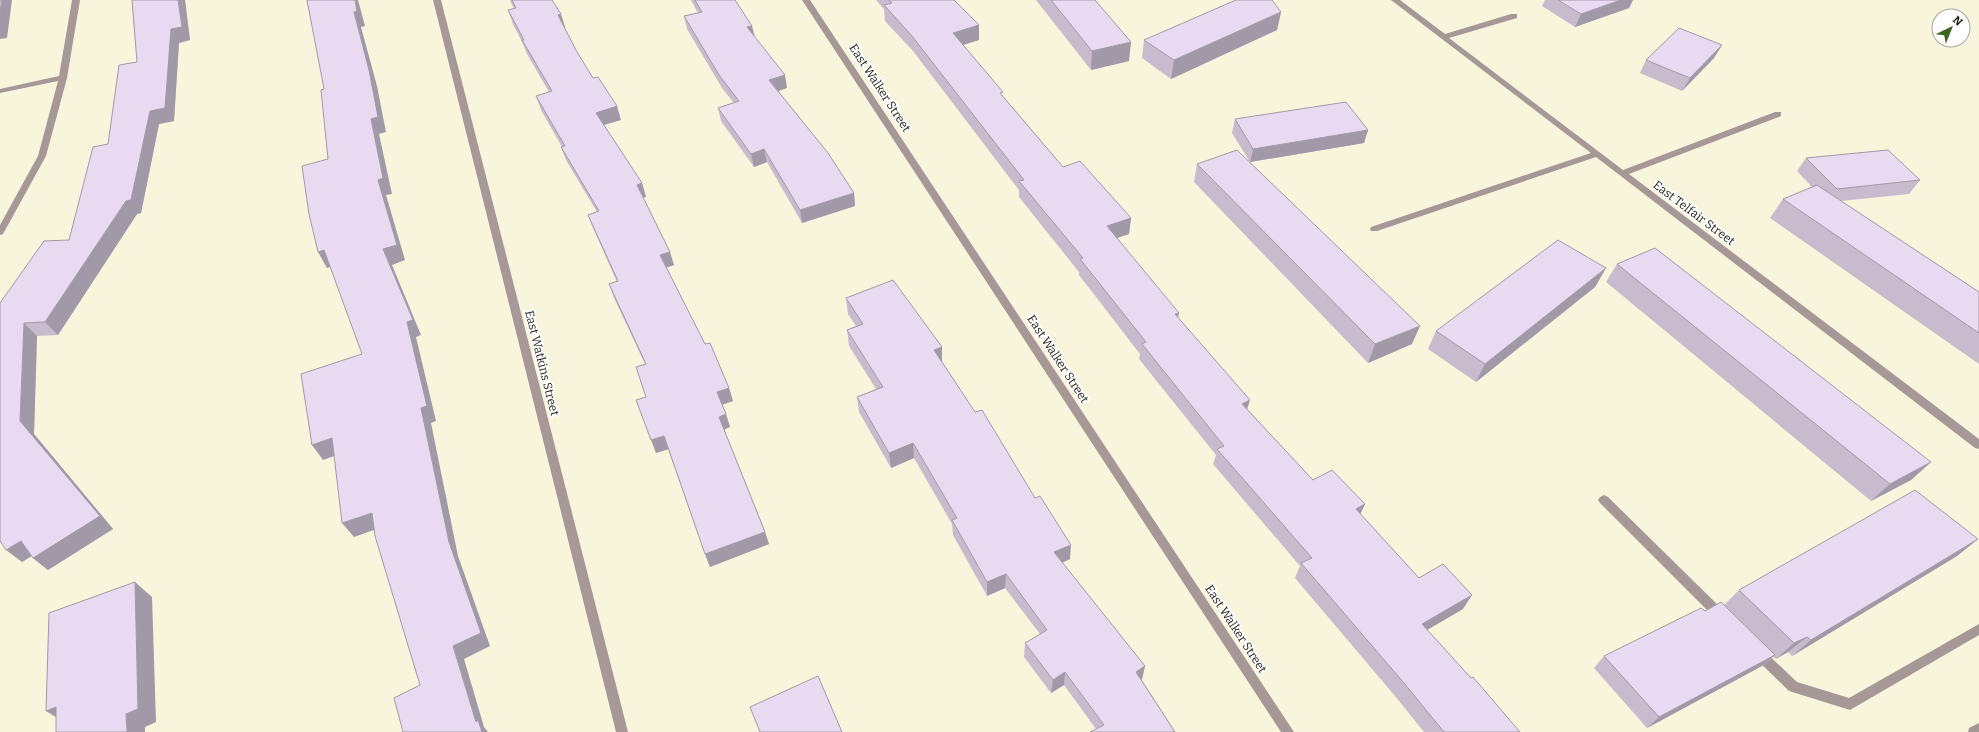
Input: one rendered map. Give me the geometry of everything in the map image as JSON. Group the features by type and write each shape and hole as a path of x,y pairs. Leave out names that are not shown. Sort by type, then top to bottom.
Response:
{"street":[{"path":"0,232 42,156 63,78 76,0"},
{"name":"East Watkins Street","path":"437,0 622,732"},
{"name":"East Walker Street","path":"806,0 1288,732"},
{"name":"East Telfair Street","path":"1395,0 1979,445"},
{"path":"1444,37 1514,16"},
{"path":"0,91 63,78"},
{"path":"1622,173 1778,114"},
{"path":"1374,229 1598,154"},
{"path":"1604,500 1732,627"},
{"path":"1749,644 1793,688 1850,704 1979,629"},
{"path":"1974,732 1979,729"}],"building":[{"path":"0,0 2,0 0,13"},
{"path":"132,0 178,0 182,27 171,29 165,108 150,111 131,200 126,201 45,322 24,323 20,421 100,516 33,558 21,541 6,550 0,541 0,303 44,241 69,240 93,147 108,144 119,65 137,62"},
{"path":"307,0 355,0 357,11 354,12 369,70 378,117 371,119 383,178 378,180 397,245 383,249 413,320 407,322 427,406 421,408 449,542 481,633 453,646 476,722 478,720 482,732 403,732 394,698 420,685 375,536 372,513 342,523 332,438 312,445 301,374 362,354 324,250 318,252 309,214 302,166 328,159 321,90 324,89"},
{"path":"512,0 552,0 561,14 558,15 577,52 593,78 598,77 617,106 596,113 642,183 637,185 670,252 660,255 705,344 710,343 729,388 717,392 726,414 719,417 765,532 705,554 664,436 651,440 636,400 646,397 636,367 646,364 609,284 618,281 588,215 599,211 561,147 565,146 536,96 552,91 522,40 524,40 508,10 516,8"},
{"path":"695,0 735,0 752,26 747,27 785,75 769,80 828,153 854,193 800,210 764,149 751,154 718,108 739,101 719,75 684,16 702,12"},
{"path":"889,0 954,0 979,25 953,33 1003,92 1000,93 1063,167 1080,161 1131,218 1107,226 1179,313 1175,314 1250,400 1242,404 1313,480 1332,470 1365,504 1356,509 1419,578 1443,564 1472,595 1422,624 1471,678 1473,677 1520,732 1444,732 1301,563 1312,558 1217,449 1224,446 1142,344 1146,342 1080,259 1083,258 1019,181 1024,180 912,36 884,5 892,3"},
{"path":"1051,0 1095,0 1131,42 1092,51"},
{"path":"1236,0 1272,0 1281,12 1174,60 1144,40"},
{"path":"1558,0 1621,0 1581,14"},
{"path":"1679,28 1722,45 1690,78 1646,60"},
{"path":"1346,102 1368,130 1253,149 1235,119"},
{"path":"1237,150 1420,326 1375,344 1197,164"},
{"path":"1888,150 1920,180 1837,189 1806,158"},
{"path":"1817,185 1979,292 1979,333 1783,199"},
{"path":"1558,240 1606,268 1485,364 1436,331"},
{"path":"1655,248 1931,462 1890,484 1617,264"},
{"path":"893,280 942,347 934,350 975,412 982,410 1035,498 1040,496 1071,545 1054,552 1145,666 1136,672 1175,732 1090,732 1104,725 1065,672 1053,680 1025,643 1047,630 1006,574 987,582 952,520 957,518 913,443 889,453 857,397 883,387 847,330 863,324 846,298"},
{"path":"1915,490 1978,539 1811,640 1807,637 1794,643 1739,590"},
{"path":"135,582 138,709 126,714 127,732 56,732 56,707 46,711 49,613"},
{"path":"1721,602 1775,655 1659,717 1604,656 1701,608 1705,611"},
{"path":"818,676 842,732 760,732 750,707"}]}
